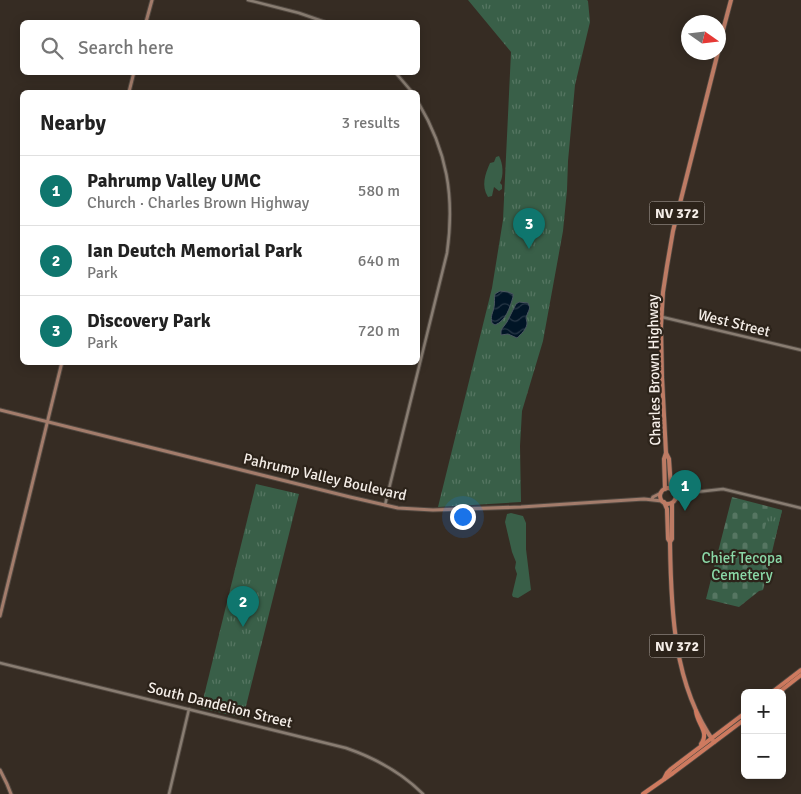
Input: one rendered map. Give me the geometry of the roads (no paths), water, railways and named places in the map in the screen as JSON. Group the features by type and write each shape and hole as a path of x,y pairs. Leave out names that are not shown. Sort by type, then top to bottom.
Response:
{"highway":[{"path":"776,689 801,670"},
{"path":"783,689 801,676"},
{"path":"696,711 697,718 705,734 698,748"},
{"path":"643,794 673,773 741,716"},
{"path":"664,779 670,769 698,748 741,722"}],"main road":[{"path":"147,20 152,0"},
{"name":"Charles Brown Highway","path":"726,20 731,0"},
{"name":"Charles Brown Highway","path":"665,489 664,460 666,453 662,377 662,317 666,275 673,230 716,60"},
{"path":"130,90 133,75"},
{"path":"0,616 61,365"},
{"name":"Pahrump Valley Boulevard","path":"0,410 398,508 433,510 652,499 663,501"},
{"name":"Charles Brown Highway","path":"666,453 669,459 673,490"},
{"path":"652,499 665,489 673,490"},
{"name":"NV 372","path":"670,542 672,539 674,501 676,496 673,490"},
{"name":"NV 372","path":"661,493 667,509 677,650 686,685 696,711 712,740"},
{"path":"663,501 668,504 674,501"},
{"path":"0,770 8,784 10,794"}],"street":[{"path":"248,0 319,20"},
{"path":"398,75 410,90"},
{"path":"420,106 431,126 444,161 450,211 450,231 445,261 420,363"},
{"name":"West Street","path":"662,317 801,350"},
{"path":"385,505 419,365"},
{"path":"674,501 696,492 723,489 801,508"},
{"path":"673,490 696,492"},
{"name":"South Dandelion Street","path":"0,663 346,748 361,753 391,768 423,794"},
{"path":"169,794 190,709"}],"water":[{"path":"500,291 513,294 513,297 505,317 495,325 492,323 491,316 495,294"},
{"path":"519,302 528,303 526,328 517,338 508,334 501,335 501,330"}],"place":[{"name":"Discovery Park","path":"529,249"},
{"name":"Pahrump Valley UMC","path":"685,511"},
{"name":"Ian Deutch Memorial Park","path":"243,627"}],"park label":[{"name":"Chief Tecopa Cemetery","path":"742,566"}]}
